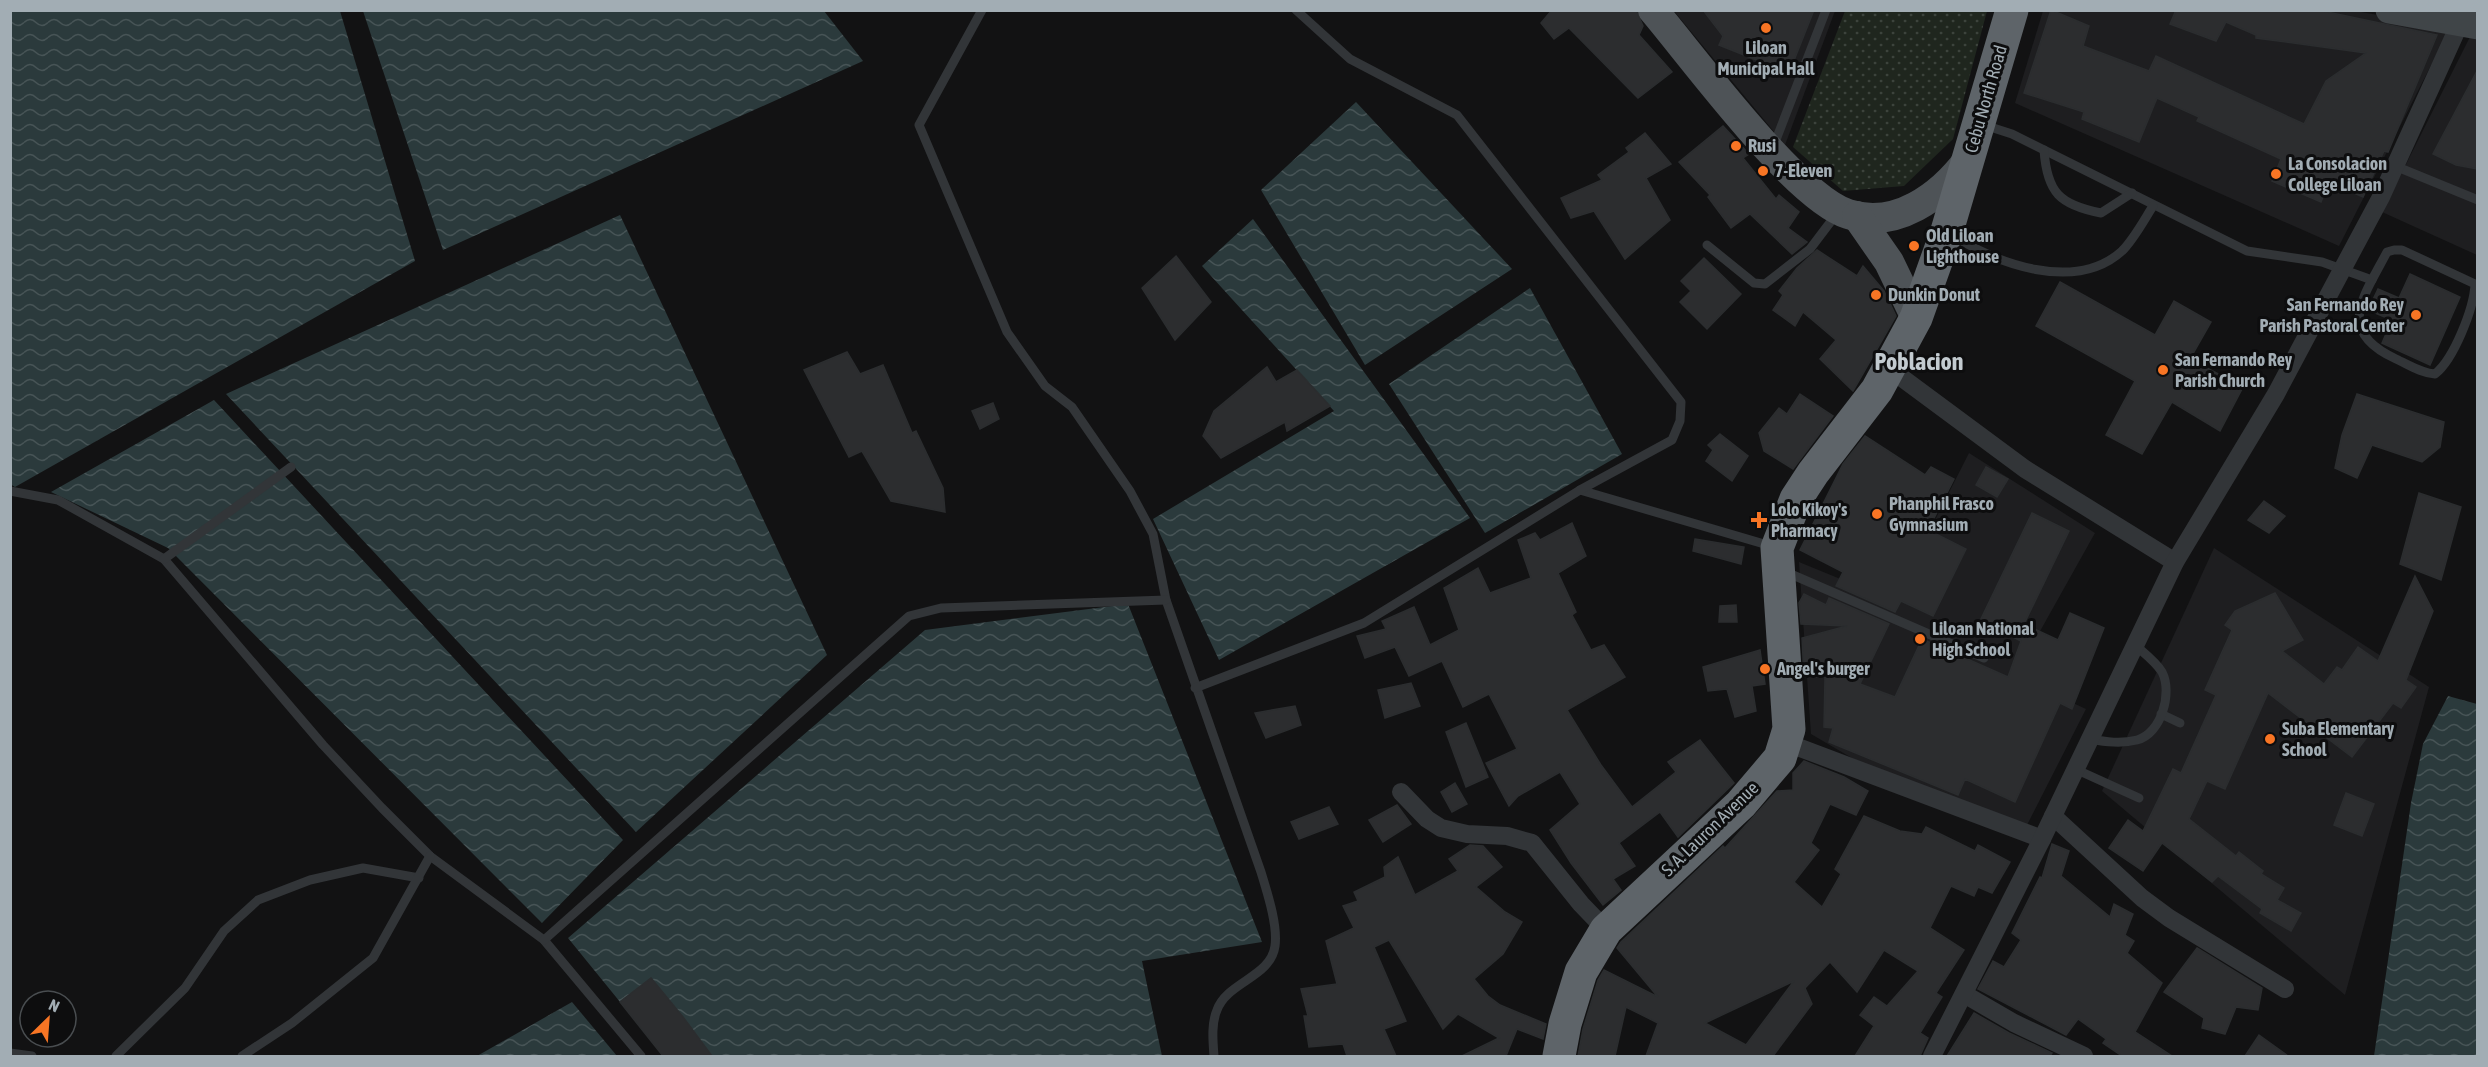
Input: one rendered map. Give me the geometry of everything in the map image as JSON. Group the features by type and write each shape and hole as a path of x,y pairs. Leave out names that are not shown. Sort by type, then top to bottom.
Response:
{"highway":[{"name":"Cebu North Road","path":"1968,160 2012,10"},
{"path":"1787,743 1789,729 1777,558 1796,499 1877,390 1916,318 1947,231 1968,160"},
{"name":"S. A. Lauron Avenue","path":"1559,1056 1565,1024 1581,972 1606,930 1741,804 1780,758 1787,743"}],"main road":[{"path":"1653,10 1772,151 1806,187 1848,214 1889,262 1916,318"},
{"name":"Cebu North Road","path":"1848,214 1882,217 1917,207 1943,188 1968,160"}],"street":[{"path":"1936,1055 2175,562 2276,394 2469,25 2389,10"},
{"path":"1890,369 2025,469 2175,562"},
{"path":"1787,743 2042,839"},
{"path":"1401,792 1426,819 1441,828 1467,834 1520,838 1536,846 1581,904 1606,930"},
{"path":"2053,816 2142,898 2169,918 2285,989"},
{"path":"1964,994 2014,1023 2084,1056"}],"lane":[{"path":"982,10 919,124 1007,332 1045,386 1072,407 1130,491 1153,534 1166,600 1261,872 1271,911 1275,946 1266,965 1230,993 1217,1009 1213,1031 1214,1056"},
{"path":"1195,688 1364,623 1580,490 1672,440 1680,421 1681,402 1457,115 1350,59 1296,10"},
{"path":"1772,151 1826,10"},
{"path":"1979,123 2012,134 2247,251 2343,268 2372,280"},
{"path":"2044,150 2046,177 2058,195 2077,208 2101,213 2132,194"},
{"path":"2395,166 2478,200"},
{"path":"1947,231 1971,247 2013,266 2058,272 2088,268 2106,262 2123,250 2153,206"},
{"path":"1707,245 1754,283 1765,284 1810,249 1848,214"},
{"path":"2402,250 2475,284 2474,300 2445,366 2435,374 2426,373 2379,351 2367,340 2358,324 2359,310 2372,280 2386,252 2402,250"},
{"path":"167,557 288,469"},
{"path":"1580,490 1777,558 1984,658"},
{"path":"10,491 58,500 167,557 323,745 430,856 544,940 641,1056"},
{"path":"544,940 909,616 941,608 1166,600"},
{"path":"2090,739 2117,743 2140,740 2154,728 2161,714 2166,700 2162,672 2135,645"},
{"path":"2161,714 2180,723"},
{"path":"2075,769 2139,798"},
{"path":"242,1056 292,1023 373,958 430,856"},
{"path":"116,1056 185,988 224,931 258,900 310,880 363,868 419,878"},
{"path":"10,1053 32,1056"}],"shaded area":[{"name":"La Consolacion College Liloan","path":"2350,10 2450,28 2339,246 2015,103 2043,11"},
{"path":"1674,11 1835,11 1785,145"},
{"path":"1845,11 1987,11 1953,139 1904,186 1843,191 1793,147"},
{"path":"2477,23 2477,255 2382,212"},
{"name":"Liloan National High School","path":"1969,453 2095,533 2015,676 2086,709 2025,829 1869,768 1811,734 1799,562 1894,601"},
{"name":"Suba Elementary School","path":"2214,548 2429,687 2345,995 2102,791"}],"water":[{"path":"11,10 340,11 415,261 15,487 10,484"},
{"path":"363,11 824,11 863,61 443,250"},
{"path":"1356,102 1512,269 1365,365 1261,190"},
{"path":"620,215 827,655 636,832 226,394"},
{"path":"1253,219 1470,518 1219,660 1153,519 1334,411 1202,266"},
{"path":"1530,288 1622,454 1485,533 1389,384"},
{"path":"214,400 623,840 542,923 168,548 51,492"},
{"path":"1128,604 1262,942 1142,961 1162,1056 664,1056 568,938 925,630"},
{"path":"2448,696 2477,704 2477,1056 2374,1056 2411,803 2423,744"},
{"path":"572,1002 617,1056 477,1056"}],"building":[{"path":"1552,10 1636,10 1643,26 1639,35 1672,72 1638,98 1569,28 1554,39 1541,23"},
{"name":"Liloan Municipal Hall","path":"1703,10 1814,10 1789,73 1719,45 1723,36"},
{"path":"2051,10 2089,26 2083,46 2149,71 2156,56 2304,124 2326,81 2366,53 2256,38 2256,35 2226,22 2216,41 2170,24 2176,10 2318,10 2437,35 2388,152 2384,151 2363,197 2329,182 2321,202 2272,181 2281,159 2197,121 2199,117 2157,98 2139,142 2082,119 2084,112 2024,93"},
{"path":"2478,69 2478,169 2456,165 2433,154"},
{"path":"1723,126 1749,154 1743,158 1776,199 1779,195 1799,212 1788,228 1807,242 1792,254 1750,214 1731,228 1708,197 1710,195 1679,162"},
{"path":"1645,133 1671,164 1646,178 1670,220 1625,259 1594,211 1571,218 1561,198 1602,180 1598,175 1629,152 1626,148"},
{"path":"1817,250 1857,276 1863,266 1884,291 1896,316 1853,391 1820,359 1836,340 1803,312 1795,326 1773,310 1783,295 1779,291 1797,268"},
{"path":"1176,256 1211,302 1175,340 1142,288"},
{"path":"1704,258 1741,294 1707,329 1680,302 1691,291 1681,281"},
{"name":"San Fernando Rey Parish Pastoral Center","path":"2410,274 2460,297 2430,365 2382,343 2392,320 2368,310 2378,289 2399,298"},
{"name":"San Fernando Rey Parish Church","path":"2060,282 2155,335 2174,301 2211,322 2190,359 2243,387 2220,431 2172,402 2142,454 2106,435 2135,381 2036,326"},
{"path":"847,352 860,374 883,365 912,433 916,431 943,488 945,512 891,501 862,451 849,457 804,370"},
{"path":"1267,367 1276,382 1297,370 1330,406 1287,431 1285,422 1221,458 1203,436 1214,411"},
{"path":"1800,394 1833,416 1793,469 1764,451 1759,433 1779,408 1787,414"},
{"path":"2357,394 2444,422 2440,447 2422,462 2372,445 2357,478 2335,468 2342,435"},
{"path":"993,403 999,419 980,429 972,411"},
{"path":"1720,434 1748,456 1732,481 1706,461 1713,450 1708,445"},
{"name":"Phanphil Frasco Gymnasium","path":"1865,436 1925,475 1931,467 1954,479 1928,530 1966,549 1933,616 1901,601 1895,612 1836,586 1843,572 1800,550 1843,464"},
{"path":"1986,467 2008,479 1997,497 1976,485"},
{"path":"2419,493 2461,507 2441,580 2400,564"},
{"path":"2264,501 2285,516 2269,533 2248,520"},
{"path":"2032,513 2069,531 2024,624 2058,640 2070,613 2104,628 2072,709 2060,703 2015,802 1965,779 1958,795 1829,742 1833,728 1824,727 1825,677 1804,677 1802,638 1847,626 1801,624 1799,603 1804,594 1826,605 1829,598 1889,624 1860,684 1895,697 1922,639 2008,677 2021,641 1980,621"},
{"path":"1572,523 1586,556 1558,573 1576,612 1572,615 1591,650 1604,645 1625,677 1567,710 1601,765 1632,807 1676,772 1668,762 1700,740 1734,783 1678,837 1660,812 1619,843 1635,866 1613,879 1621,890 1603,905 1571,863 1550,830 1580,804 1560,772 1518,796 1509,806 1486,763 1517,749 1489,694 1463,707 1442,661 1409,676 1395,647 1365,658 1357,636 1386,629 1382,621 1414,607 1430,645 1459,630 1444,588 1478,568 1490,593 1531,578 1518,540 1535,533 1540,540"},
{"path":"1695,539 1744,547 1741,564 1693,551"},
{"path":"2415,576 2433,611 2406,680 2416,687 2401,708 2393,703 2352,757 2268,693 2225,789 2207,781 2189,819 2236,856 2239,852 2263,871 2261,874 2284,888 2277,900 2301,913 2291,931 2260,913 2262,909 2218,876 2212,882 2162,843 2143,871 2109,848 2128,820 2143,831 2173,769 2181,773 2216,695 2205,690 2232,630 2225,625 2235,611 2275,593 2303,640 2282,651 2324,684 2337,667 2342,670 2358,647 2378,661"},
{"path":"1736,605 1737,622 1719,622 1720,606"},
{"path":"1760,650 1765,684 1752,686 1756,711 1735,717 1727,689 1708,691 1703,667"},
{"path":"1411,683 1420,706 1385,718 1378,690"},
{"path":"1295,706 1301,725 1266,738 1255,713"},
{"path":"1466,723 1488,777 1466,787 1446,732"},
{"path":"1804,761 1844,777 1868,791 1856,815 1830,804 1811,843 1819,850 1794,882 1822,907 1841,874 1835,869 1864,816 1900,831 1922,834 1926,827 1975,851 1978,845 2010,862 1992,893 1978,887 1974,896 1951,886 1930,928 1964,950 1936,993 1942,997 1920,1033 1928,1038 1920,1056 1855,1056 1874,1026 1860,1015 1874,997 1887,1006 1918,971 1884,950 1857,992 1830,962 1805,988 1812,1004 1773,1056 1646,1056 1658,1023 1626,1007 1615,1056 1578,1056 1583,1029 1598,980 1604,970 1658,997 1617,948 1621,942 1723,846 1725,848 1777,791 1793,790 1793,773","holes":["1794,981 1746,1045 1705,1023"]},
{"path":"1455,783 1467,804 1452,812 1441,792"},
{"path":"2346,793 2374,804 2362,836 2334,825"},
{"path":"1397,805 1411,824 1383,842 1369,820"},
{"path":"1329,807 1338,824 1299,839 1291,822"},
{"path":"2052,844 2069,851 2061,876 2110,917 2114,904 2133,914 2125,935 2134,941 2127,953 2162,983 2135,1032 2172,1056 2122,1056 2103,1043 2106,1039 2078,1019 2066,1035 1978,989 1993,961 2004,967 2021,940 2012,933 2040,877 2042,878"},
{"path":"1470,845 1483,846 1502,867 1476,887 1505,912 1522,922 1503,954 1474,979 1488,996 1500,1005 1546,1024 1543,1039 1517,1029 1506,1056 1462,1056 1499,1038 1458,1014 1443,1029 1389,940 1374,947 1406,1021 1384,1029 1396,1056 1347,1056 1343,1044 1309,1047 1304,1016 1308,1016 1301,989 1337,984 1326,941 1354,928 1343,906 1358,901 1354,892 1385,877 1384,867 1398,857 1415,895 1458,871 1449,859"},
{"path":"2197,948 2262,988 2258,1010 2236,1007 2225,1034 2202,1028 2204,1018 2164,992"},
{"path":"651,978 712,1056 663,1056 620,1002"},
{"path":"1974,1013 2009,1033 2052,1053 2050,1056 1947,1056"},
{"path":"2259,1035 2288,1056 2245,1056"}],"place":[{"name":"Liloan Municipal Hall","path":"1766,28"},
{"name":"Rusi","path":"1736,146"},
{"name":"7-Eleven","path":"1763,171"},
{"name":"La Consolacion College Liloan","path":"2276,174"},
{"name":"Old Liloan Lighthouse","path":"1914,246"},
{"name":"Dunkin Donut","path":"1876,295"},
{"name":"San Fernando Rey Parish Pastoral Center","path":"2416,315"},
{"name":"San Fernando Rey Parish Church","path":"2163,370"},
{"name":"Phanphil Frasco Gymnasium","path":"1877,514"},
{"name":"Lolo Kikoy's Pharmacy","path":"1759,520"},
{"name":"Liloan National High School","path":"1920,639"},
{"name":"Angel's burger","path":"1765,669"},
{"name":"Suba Elementary School","path":"2270,739"}],"district":[{"name":"Poblacion","path":"1919,362"}]}
